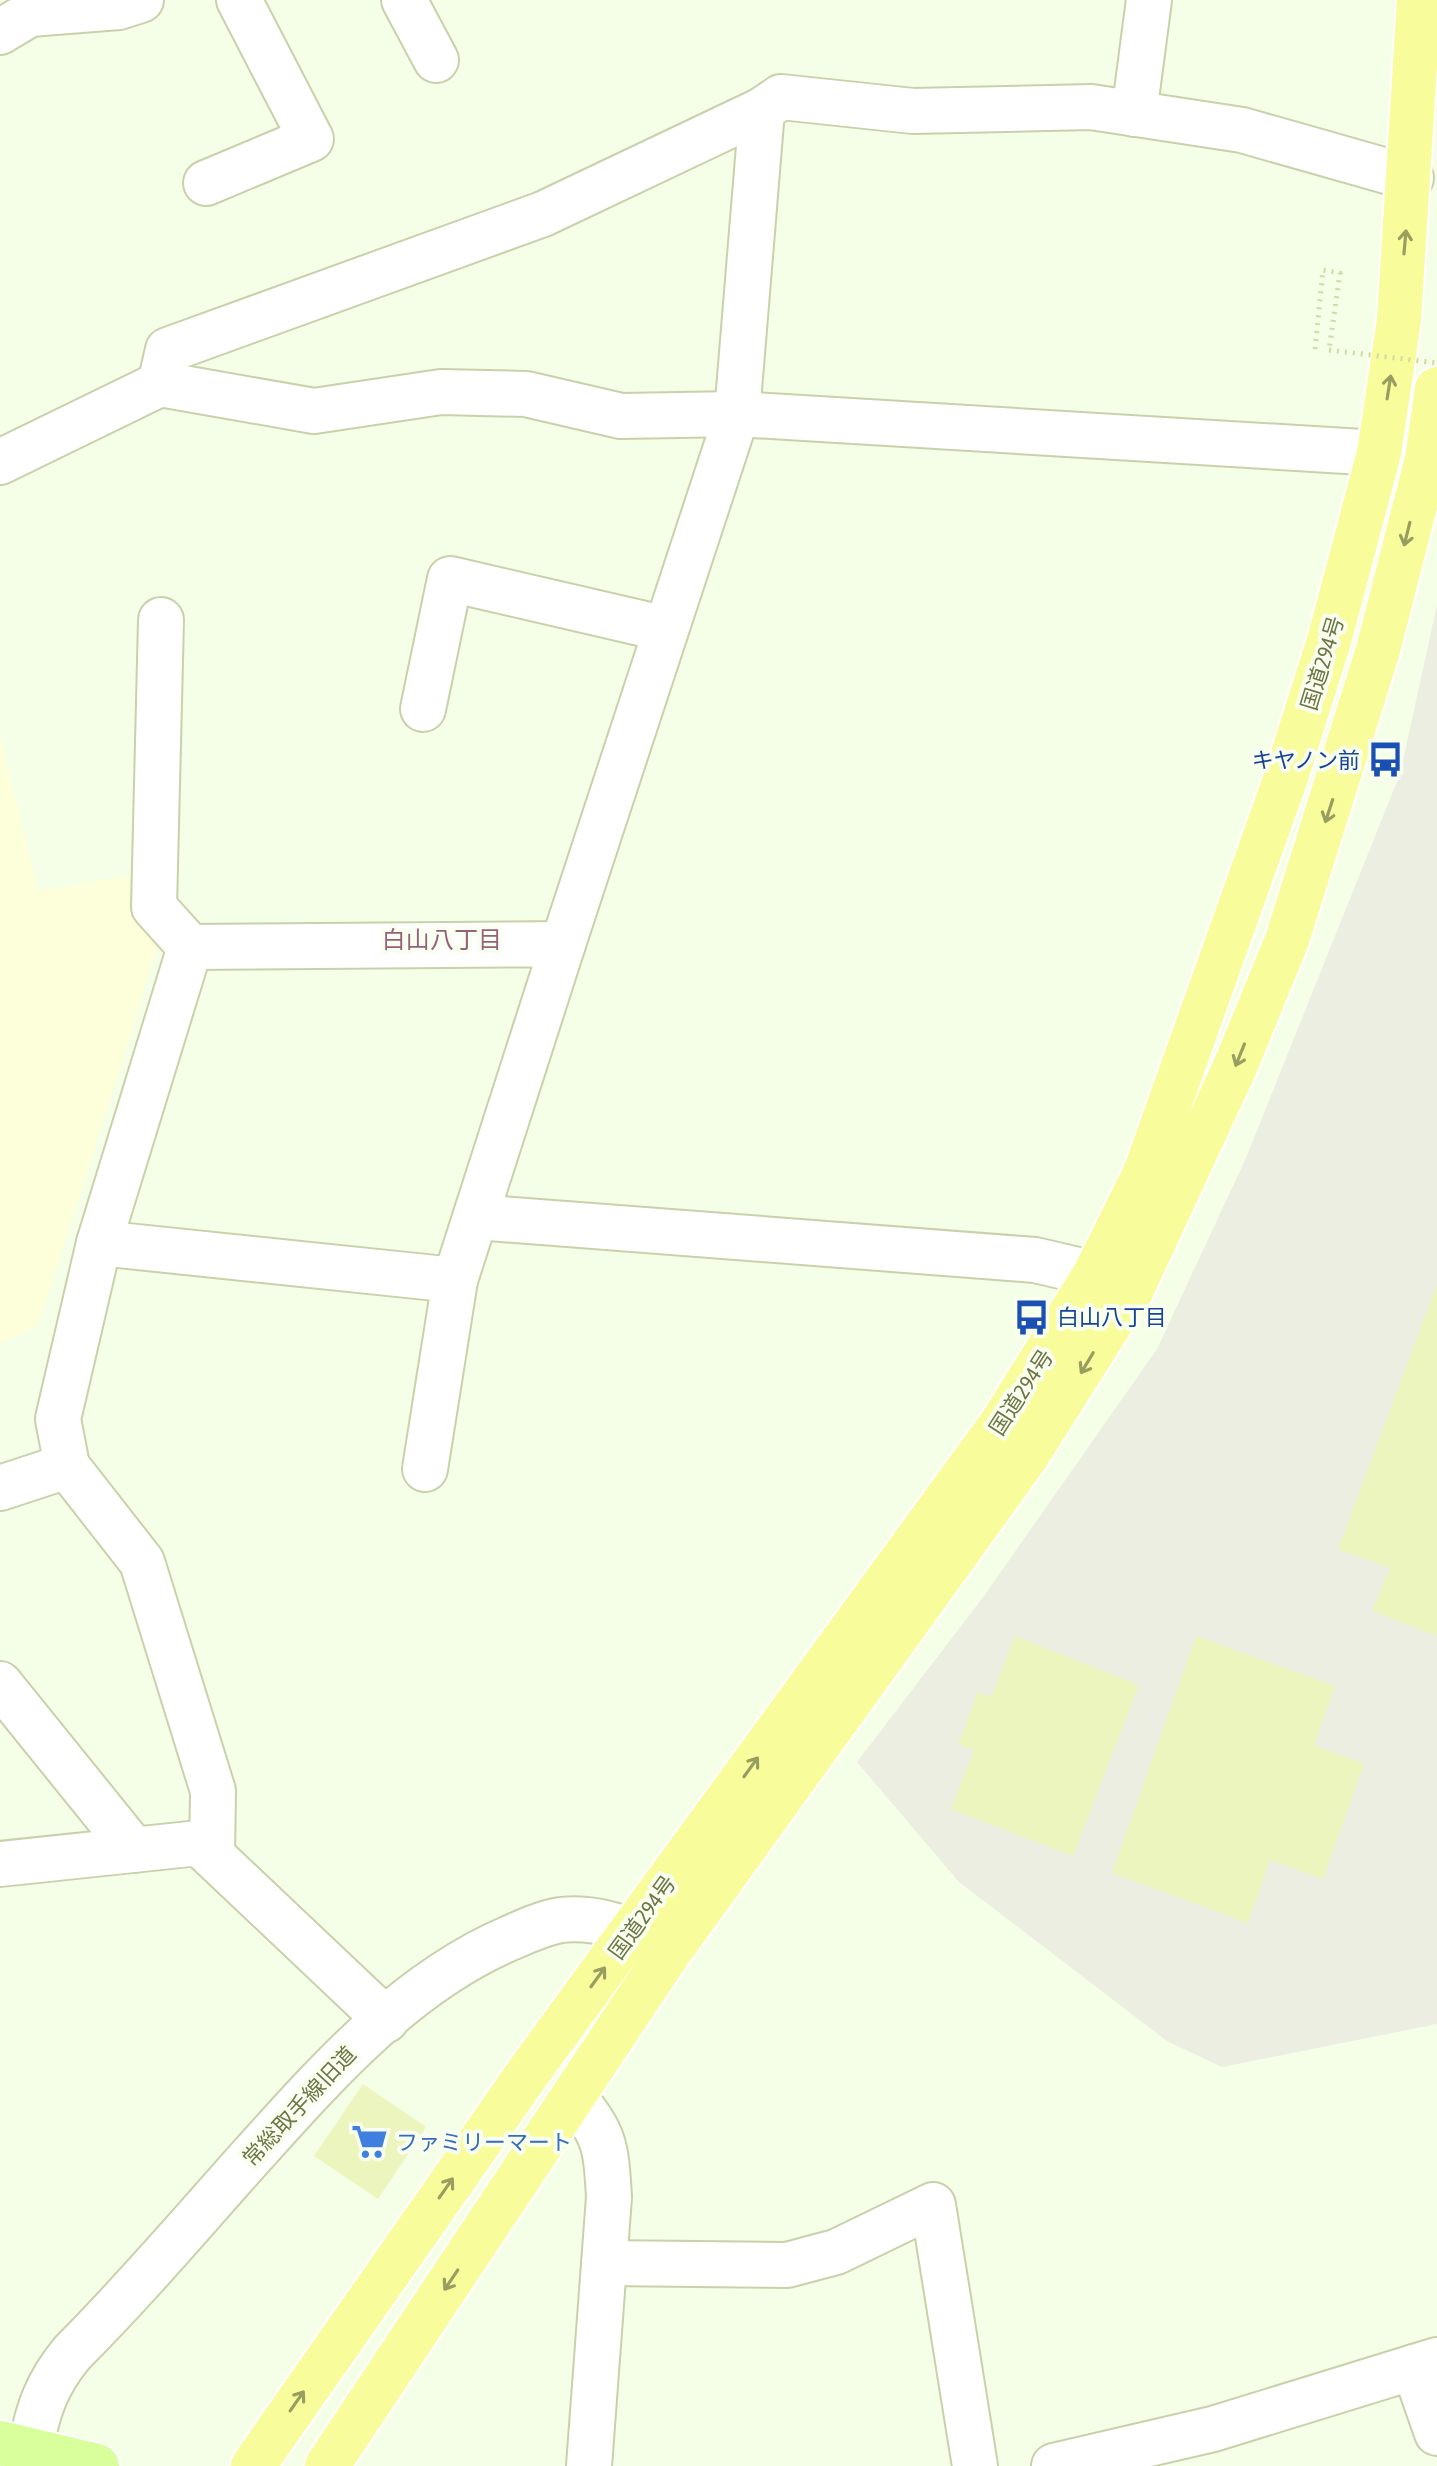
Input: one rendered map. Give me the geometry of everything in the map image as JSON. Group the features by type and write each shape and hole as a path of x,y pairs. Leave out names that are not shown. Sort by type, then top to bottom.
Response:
{"highway":[{"name":"国道294号","path":"253,2466 530,2070 1002,1423 1095,1274 1145,1173 1240,915 1329,641 1379,453 1399,320 1411,178 1419,0"},
{"name":"国道294号","path":"327,2466 670,1951 1026,1457 1132,1289 1230,1080 1287,940 1378,650 1432,460 1437,389"}],"main road":[{"path":"16,2446 97,2466"}],"street":[{"path":"0,32 30,14 119,7 141,0"},
{"path":"206,183 311,139 239,0"},
{"path":"404,0 436,60"},
{"path":"1134,114 1149,0"},
{"path":"160,384 168,350 543,214 762,110 781,97 913,111 1091,107 1242,130 1411,178"},
{"path":"425,1469 455,1280 737,414 762,110"},
{"path":"0,462 160,384 314,411 441,392 526,394 621,416 737,414 1379,453 1432,460"},
{"path":"423,709 450,579 666,629"},
{"path":"161,620 154,907 190,947 563,944"},
{"path":"190,947 99,1243 58,1419 67,1466 142,1562 213,1791 212,1855"},
{"path":"476,1217 1035,1260 1095,1274"},
{"path":"99,1243 455,1280"},
{"path":"0,1488 67,1466"},
{"path":"0,1684 134,1850"},
{"path":"0,1864 199,1843 386,2020"},
{"name":"常総取手線旧道","path":"16,2446 54,2374 336,2062 437,1978 491,1946 541,1925 563,1920 607,1922 632,1930 670,1951"},
{"path":"573,2097 598,2125 607,2164 609,2197 589,2466"},
{"path":"604,2263 787,2265 836,2252 933,2205 975,2466"},
{"path":"1054,2466 1213,2429 1426,2364 1437,2433"}],"path":[{"path":"1315,349 1323,270 1340,273 1329,350 1437,363"}],"shaded area":[{"path":"1437,605 1437,2024 1222,2067 1167,2041 959,1882 857,1762 984,1596 1157,1349 1246,1158 1400,774"},
{"path":"0,735 38,891 179,868 133,1028 38,1326 0,1343"}],"building":[{"path":"1437,1284 1437,1636 1372,1611 1390,1568 1338,1549"},
{"path":"1015,1636 1139,1685 1073,1856 951,1809 974,1750 958,1744 978,1692 991,1697"},
{"path":"1196,1636 1335,1686 1314,1745 1364,1764 1323,1879 1270,1860 1248,1923 1112,1873"},
{"name":"ファミリーマート","path":"363,2084 426,2127 378,2199 314,2156"}],"place":[{"name":"キヤノン前","path":"1386,760"},
{"name":"白山八丁目","path":"1031,1317"},
{"name":"ファミリーマート","path":"370,2142"}],"district":[{"name":"白山八丁目","path":"442,939"}]}
